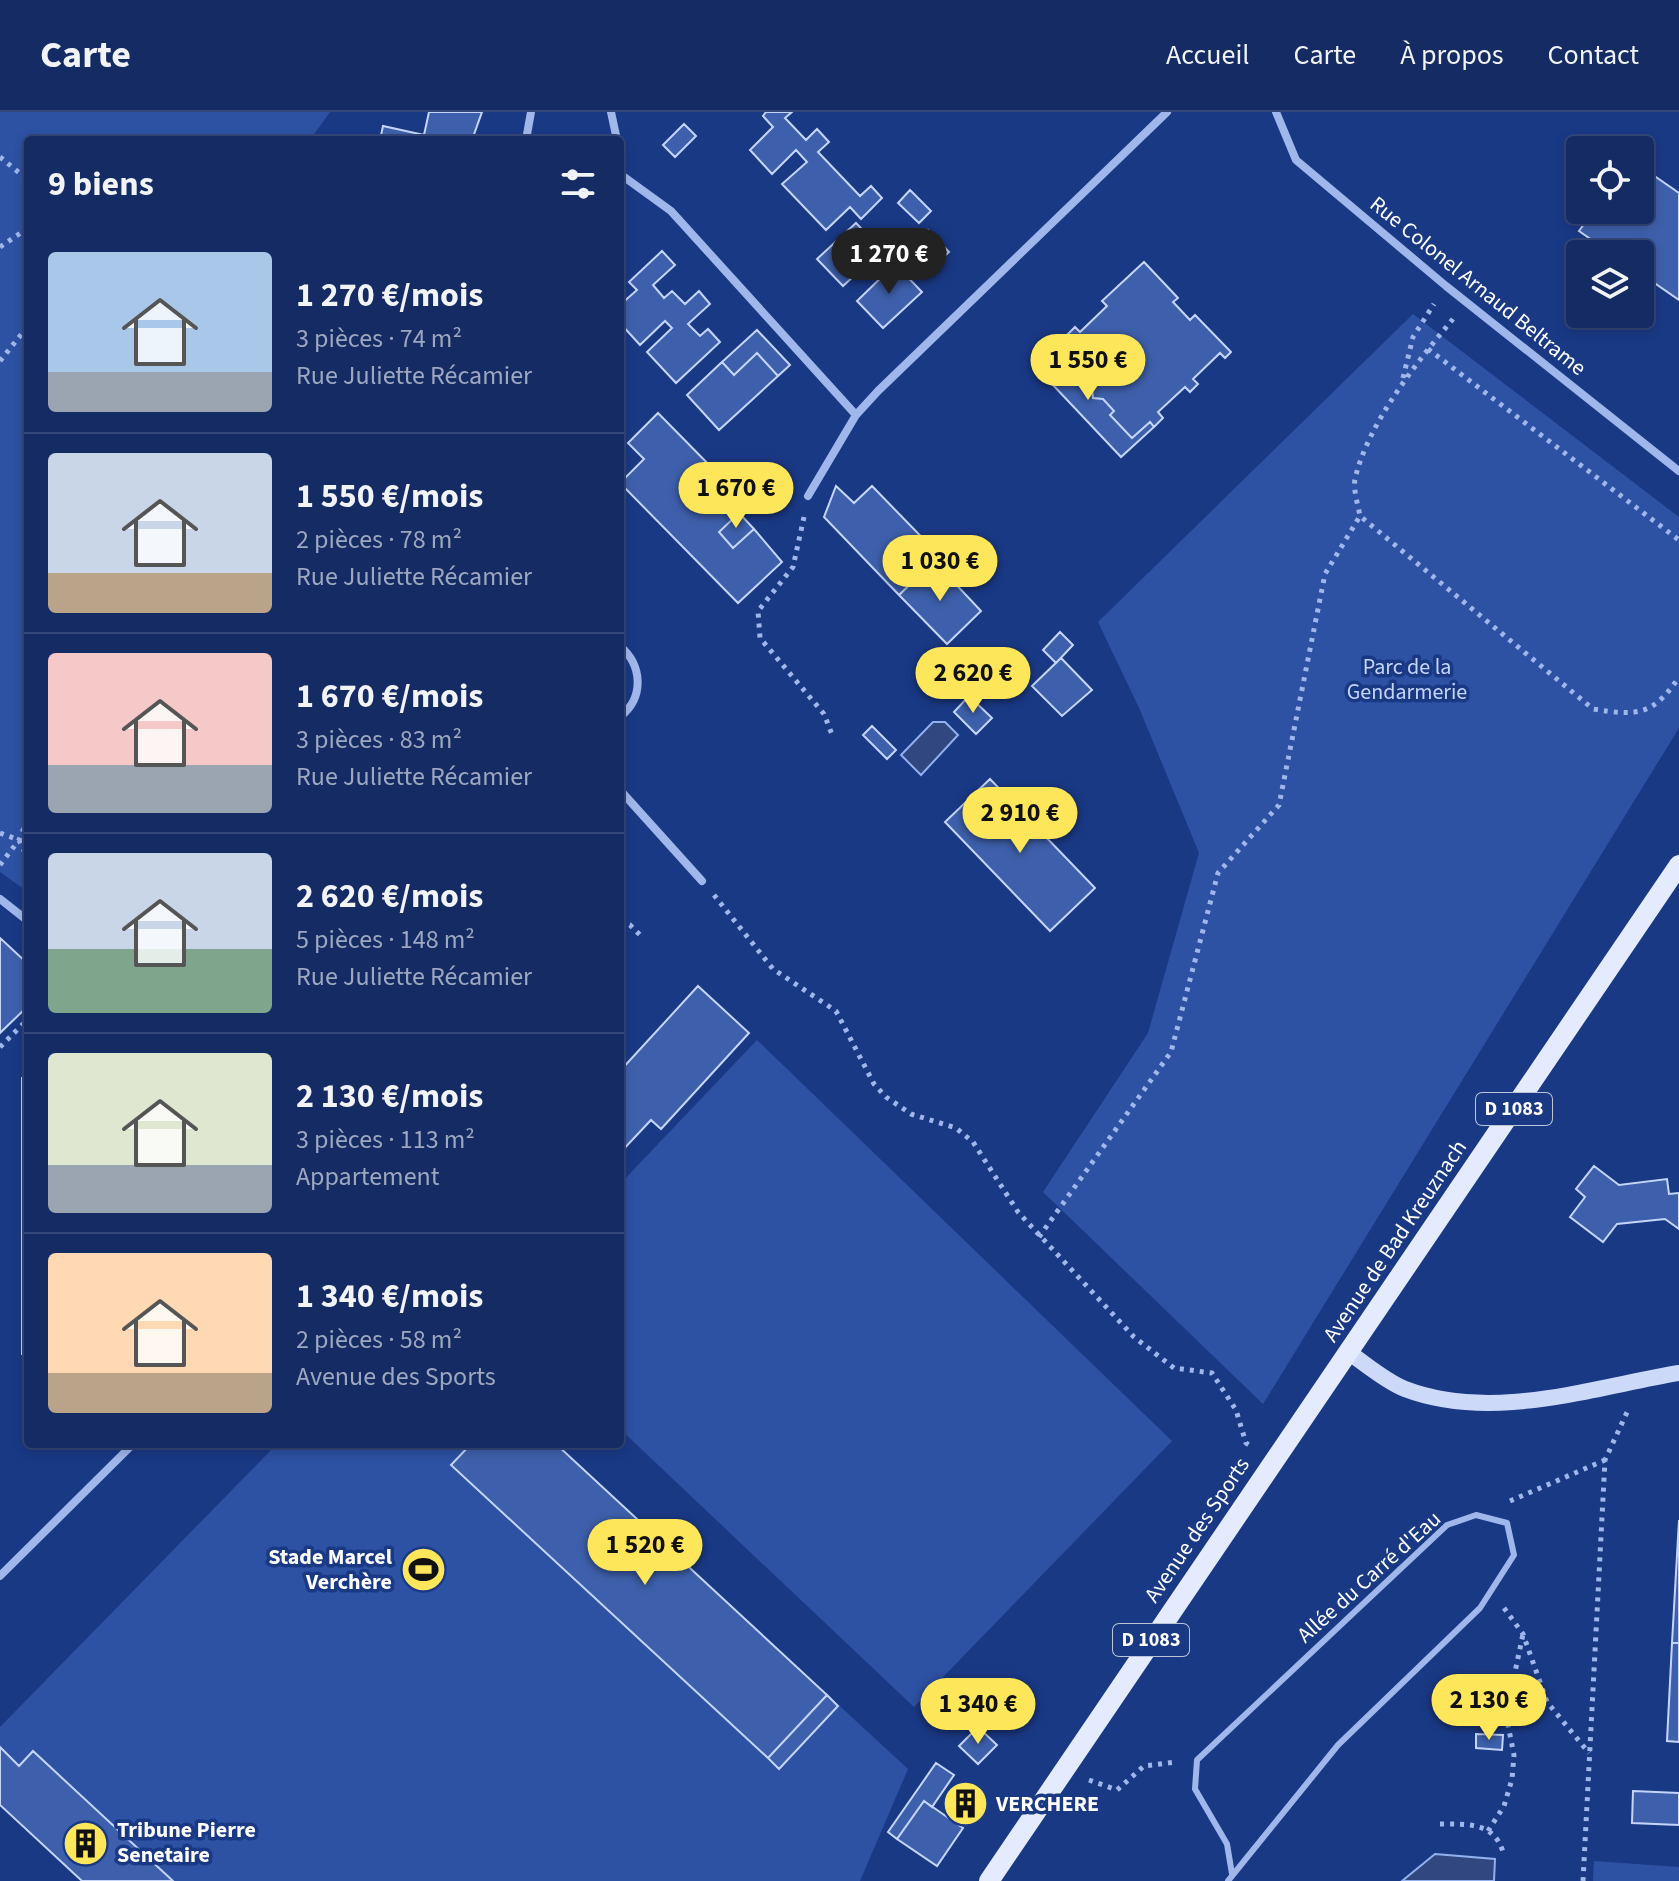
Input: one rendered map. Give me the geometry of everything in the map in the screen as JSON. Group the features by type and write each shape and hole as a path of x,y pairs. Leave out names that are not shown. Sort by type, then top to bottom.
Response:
{"main road":[{"name":"Avenue de Bad Kreuznach","path":"1277,1453 1679,865"},
{"path":"1348,1352 1401,1388 1437,1399 1485,1404 1679,1373"},
{"name":"Avenue des Sports","path":"989,1881 1277,1453"}],"street":[{"path":"527,136 531,112"},
{"path":"611,112 616,136"},
{"path":"808,496 856,415 1167,112"},
{"name":"Rue Colonel Arnaud Beltrame","path":"1276,112 1296,160 1446,286 1679,471"},
{"path":"624,177 671,211 856,415"},
{"path":"624,650 630,655 639,680 637,695 624,712"},
{"path":"624,794 702,881"},
{"path":"0,899 24,918"},
{"path":"0,1576 129,1448"}],"lane":[{"name":"Allée du Carré d'Eau","path":"1476,1515 1507,1523 1514,1555 1480,1608 1338,1745 1230,1878 1227,1844 1195,1789 1197,1760 1447,1525 1476,1515"}],"path":[{"path":"0,157 24,177"},
{"path":"0,247 24,231"},
{"path":"1446,286 1413,337 1402,381 1354,481 1360,516 1593,709 1635,715 1664,699 1679,677"},
{"path":"1402,381 1466,302"},
{"path":"0,361 24,331"},
{"path":"1428,349 1679,540"},
{"path":"808,496 793,567 758,611 760,638 824,714 833,737"},
{"path":"1039,1237 1171,1052 1218,873 1279,805 1325,574 1360,516"},
{"path":"0,865 19,840 24,828"},
{"path":"0,833 24,841"},
{"path":"19,840 24,851"},
{"path":"702,881 773,969 823,999 836,1011 874,1084 886,1097 911,1114 956,1128 973,1142 1018,1212 1134,1337 1174,1368 1212,1373 1236,1410 1246,1443 1277,1453"},
{"path":"624,923 642,937"},
{"path":"0,1047 24,1023"},
{"path":"1583,1881 1605,1460 1641,1379"},
{"path":"1476,1515 1605,1460"},
{"path":"1491,1589 1523,1634 1547,1702 1589,1754"},
{"path":"1488,1831 1504,1806 1512,1779 1514,1755 1506,1715 1523,1634"},
{"path":"1064,1770 1117,1790 1144,1766 1197,1760"},
{"path":"1440,1824 1480,1825 1500,1840 1503,1852"}],"green space":[{"path":"0,112 330,112 313,136 24,136 24,889 0,872"},
{"name":"Parc de la Gendarmerie","path":"1413,314 1679,517 1679,728 1263,1404 1043,1192 1148,1033 1199,853 1140,710 1098,622"},
{"path":"757,1040 1172,1441 914,1707 624,1433 624,1180"},
{"name":"Stade Marcel Verchère","path":"273,1448 560,1448 908,1769 860,1881 82,1881 0,1805 0,1727"},
{"path":"1594,1861 1679,1867 1679,1881 1593,1881"}],"shaded area":[{"path":"933,722 945,722 958,735 921,775 901,755"},
{"path":"1435,1854 1495,1859 1494,1881 1402,1881"}],"building":[{"path":"429,112 482,112 473,136 381,136 383,126 424,135"},
{"path":"766,112 792,112 785,118 806,140 817,129 829,142 818,152 860,196 871,186 882,198 861,219 850,207 826,230 782,184 807,162 796,150 772,174 750,150 773,127 763,116"},
{"path":"684,124 696,136 675,157 663,145"},
{"path":"1654,176 1679,193 1679,300 1654,283 1654,240 1592,240 1579,231 1584,224 1654,224"},
{"path":"910,190 931,211 919,223 898,203"},
{"path":"856,223 882,250 843,286 817,259"},
{"path":"928,230 949,252 937,263 916,242"},
{"path":"662,251 675,265 653,285 664,298 672,291 685,304 699,291 710,304 688,324 700,336 708,329 720,342 676,383 647,352 672,328 665,321 640,345 624,327 624,301 637,290 629,282"},
{"path":"1144,262 1178,298 1173,302 1190,320 1195,315 1231,352 1225,358 1220,353 1193,379 1198,384 1190,392 1185,387 1158,412 1163,418 1154,427 1150,422 1132,438 1110,415 1114,411 1103,399 1093,398 1092,388 1078,373 1073,378 1054,357 1072,340 1067,335 1075,327 1080,332 1107,306 1102,301"},
{"path":"895,264 922,292 883,328 857,301"},
{"path":"757,330 790,365 778,376 757,353 734,375 722,362"},
{"path":"1067,335 1072,340 1054,357 1073,378 1078,373 1092,388 1093,398 1103,399 1114,411 1110,415 1132,438 1150,422 1154,427 1121,457 1035,366"},
{"path":"757,353 778,376 719,430 687,395 722,362 734,375"},
{"path":"658,413 722,478 713,486 739,513 719,532 733,548 754,529 782,562 738,603 624,487 624,479 644,459 628,443"},
{"path":"836,486 854,503 872,486 940,556 899,595 824,517"},
{"path":"739,513 754,529 733,548 719,532"},
{"path":"934,561 981,611 947,644 899,595"},
{"path":"1060,632 1073,645 1056,663 1043,650"},
{"path":"1061,658 1092,690 1062,716 1032,686"},
{"path":"969,696 992,718 976,734 954,712"},
{"path":"872,726 896,750 887,759 863,735"},
{"path":"990,779 1095,888 1050,931 945,822"},
{"path":"0,938 24,960 24,1010 0,1033"},
{"path":"698,986 749,1033 661,1129 651,1120 624,1149 624,1067"},
{"path":"22,1078 24,1078 24,1354"},
{"path":"1594,1166 1619,1185 1667,1179 1669,1194 1679,1193 1679,1229 1665,1219 1617,1224 1603,1242 1570,1217 1585,1197 1576,1189"},
{"path":"467,1448 560,1448 827,1695 768,1758 451,1465"},
{"path":"1679,1520 1679,1643 1672,1643"},
{"path":"1672,1643 1679,1643 1679,1742 1667,1741"},
{"path":"827,1695 838,1706 779,1769 768,1758"},
{"path":"978,1727 997,1745 978,1764 959,1746"},
{"path":"1476,1734 1503,1735 1502,1750 1476,1748"},
{"name":"Tribune Pierre Senetaire","path":"0,1747 19,1766 33,1751 173,1881 82,1881 0,1805"},
{"path":"936,1763 954,1775 932,1807 924,1801 897,1839 888,1832"},
{"name":"VERCHERE","path":"965,1784 984,1797 964,1825 946,1811"},
{"path":"1633,1791 1679,1793 1679,1825 1632,1823"},
{"path":"924,1801 963,1828 937,1866 897,1839"}],"place":[{"name":"Stade Marcel Verchère","path":"423,1570"},
{"name":"VERCHERE","path":"965,1804"},
{"name":"Tribune Pierre Senetaire","path":"86,1843"}]}
